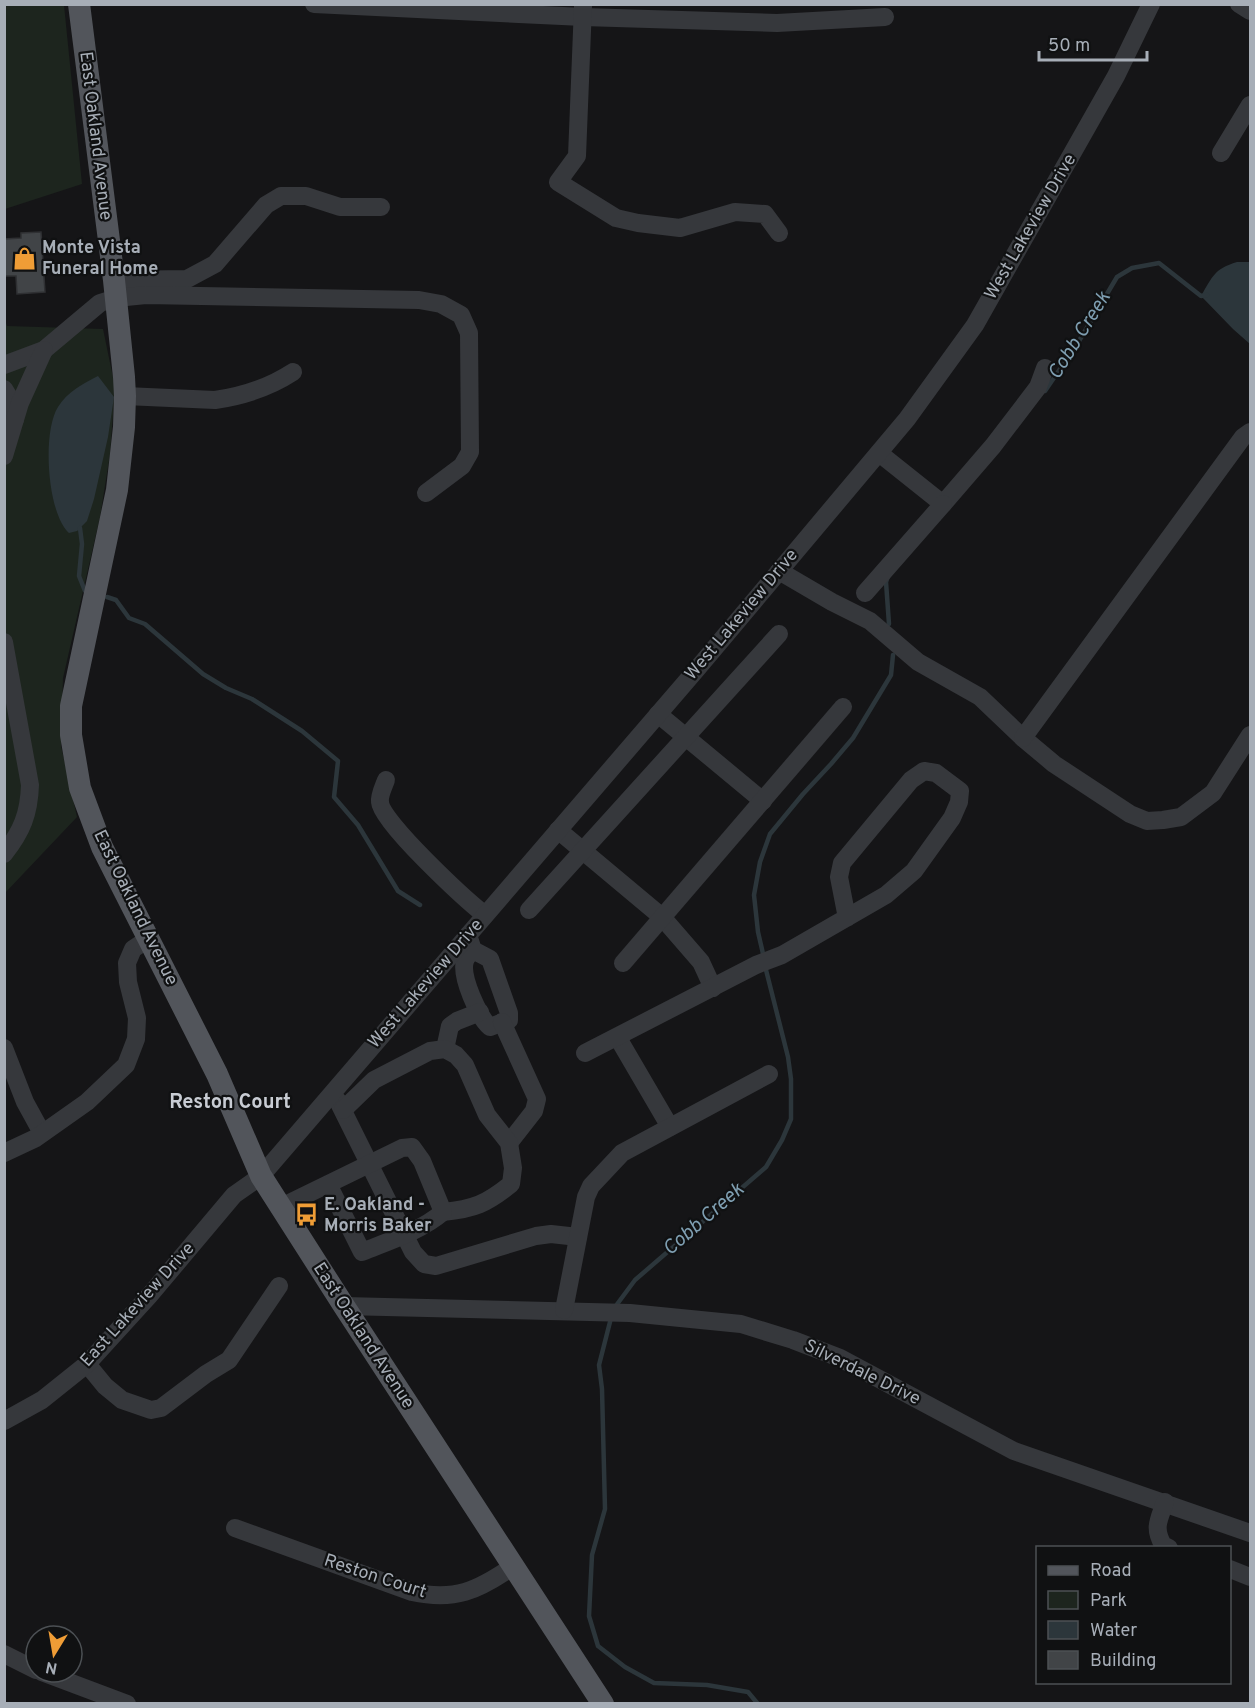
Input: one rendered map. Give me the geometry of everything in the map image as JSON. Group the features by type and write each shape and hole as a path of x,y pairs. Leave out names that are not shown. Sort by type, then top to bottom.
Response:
{"main road":[{"name":"East Oakland Avenue","path":"79,4 102,202 115,289 125,396 117,490 72,705 71,735 80,788 102,847 217,1074 261,1176 512,1567 603,1704"}],"street":[{"path":"314,4 583,11 777,22 885,17"},
{"name":"West Lakeview Drive","path":"261,1176 333,1092 471,943 485,915 907,419 975,325 1116,76 1151,4"},
{"path":"1239,4 1251,11"},
{"path":"583,11 577,156 558,182 616,218 680,228 735,212 765,214 778,232"},
{"path":"1221,153 1251,105"},
{"path":"4,365 44,350 115,289 187,279 215,264 266,205 282,196 306,196 340,207 381,207"},
{"path":"115,289 146,295 419,300 441,304 461,315 469,333 470,452 462,466 426,493"},
{"path":"4,456 15,418 44,350"},
{"path":"865,593 993,446 1038,387 1045,368"},
{"path":"125,396 215,400 274,385 293,372"},
{"path":"4,389 12,402 15,418"},
{"path":"1023,738 1243,437 1251,432"},
{"path":"879,453 943,504"},
{"path":"779,571 831,603 870,621 918,662 980,697 1054,764 1130,814 1148,820 1181,817 1213,792 1251,735"},
{"path":"529,910 779,634"},
{"path":"4,642 30,785 29,807 18,837 4,854"},
{"path":"623,963 843,707"},
{"path":"658,714 763,801"},
{"path":"585,1053 756,965 782,955 847,918 886,895 914,871 952,818 959,802 960,791 936,772 924,771 910,780 842,863 839,877 847,918"},
{"path":"386,780 380,803 384,814 400,834 467,901 485,915"},
{"path":"558,830 662,917 701,962 713,988"},
{"path":"4,1154 42,1134 87,1102 126,1065 136,1039 137,1018 128,982 127,963 133,949 148,939"},
{"path":"471,943 490,959 509,1013 509,1020 490,1027 485,1022 470,992 464,969 471,943"},
{"path":"445,1049 450,1026 480,1012"},
{"path":"502,1022 537,1099 534,1111 509,1143"},
{"path":"618,1038 670,1127"},
{"path":"4,1048 42,1134"},
{"path":"328,1184 362,1252 436,1218 442,1212 475,1208 511,1184 513,1168 509,1143 487,1115 465,1065 456,1055 445,1049 430,1051 374,1080 343,1110"},
{"path":"564,1310 586,1197 591,1186 622,1153 769,1074"},
{"path":"333,1092 413,1252 424,1264 436,1266 536,1236 551,1234 578,1237"},
{"path":"281,1208 402,1148 412,1147 422,1161 442,1212"},
{"name":"East Lakeview Drive","path":"4,1421 42,1400 87,1364 149,1296 234,1195 261,1176"},
{"path":"87,1364 105,1386 122,1400 151,1410 161,1408 206,1374 229,1360 279,1286"},
{"name":"Silverdale Drive","path":"344,1306 564,1310 630,1313 741,1324 840,1358 1014,1451 1251,1533"},
{"path":"1165,1502 1156,1527 1158,1536 1165,1546"},
{"name":"Reston Court","path":"235,1528 411,1592 429,1596 450,1596 469,1592 512,1567"},
{"path":"1231,1569 1251,1577"},
{"path":"4,1654 24,1664"},
{"path":"74,1684 127,1704"}],"green space":[{"path":"5,4 64,5 82,184 5,209"},
{"path":"4,317 7,326 103,329 115,387 110,454 100,517 63,678 61,746 77,817 5,893"}],"water":[{"path":"1237,262 1250,262 1250,344 1201,296 1215,274 1223,267"},
{"path":"98,376 114,397 108,437 87,521 77,531 69,533 62,523 52,491 49,472 50,434 58,407 66,397 76,388"}],"building":[{"name":"Monte Vista Funeral Home","path":"41,232 45,292 17,294 16,276 4,276 4,239 21,238 21,233"}],"waterway":[{"name":"Cobb Creek","path":"1045,391 1079,341 1117,277 1132,268 1159,263 1201,296 1207,295"},
{"path":"80,528 82,544 79,576 85,591"},
{"name":"Cobb Creek","path":"888,576 886,582 889,624"},
{"path":"107,597 116,600 129,618 145,624 203,674 226,688 252,699 302,731 338,761 334,797 358,825 398,891 420,905"},
{"name":"Cobb Creek","path":"764,958 758,932 754,895 760,862 770,834 853,738 891,675 893,655"},
{"name":"Cobb Creek","path":"615,1307 635,1280 766,1167 782,1140 791,1119 791,1079 788,1057 765,966"},
{"name":"Cobb Creek","path":"611,1318 599,1365 602,1389 605,1509 592,1555 589,1616 598,1646 625,1667 654,1683 707,1685 748,1692 758,1704"}],"place":[{"name":"Monte Vista Funeral Home","path":"24,258"},
{"name":"E. Oakland - Morris Baker","path":"306,1215"}],"district":[{"name":"Reston Court","path":"230,1103"}]}
